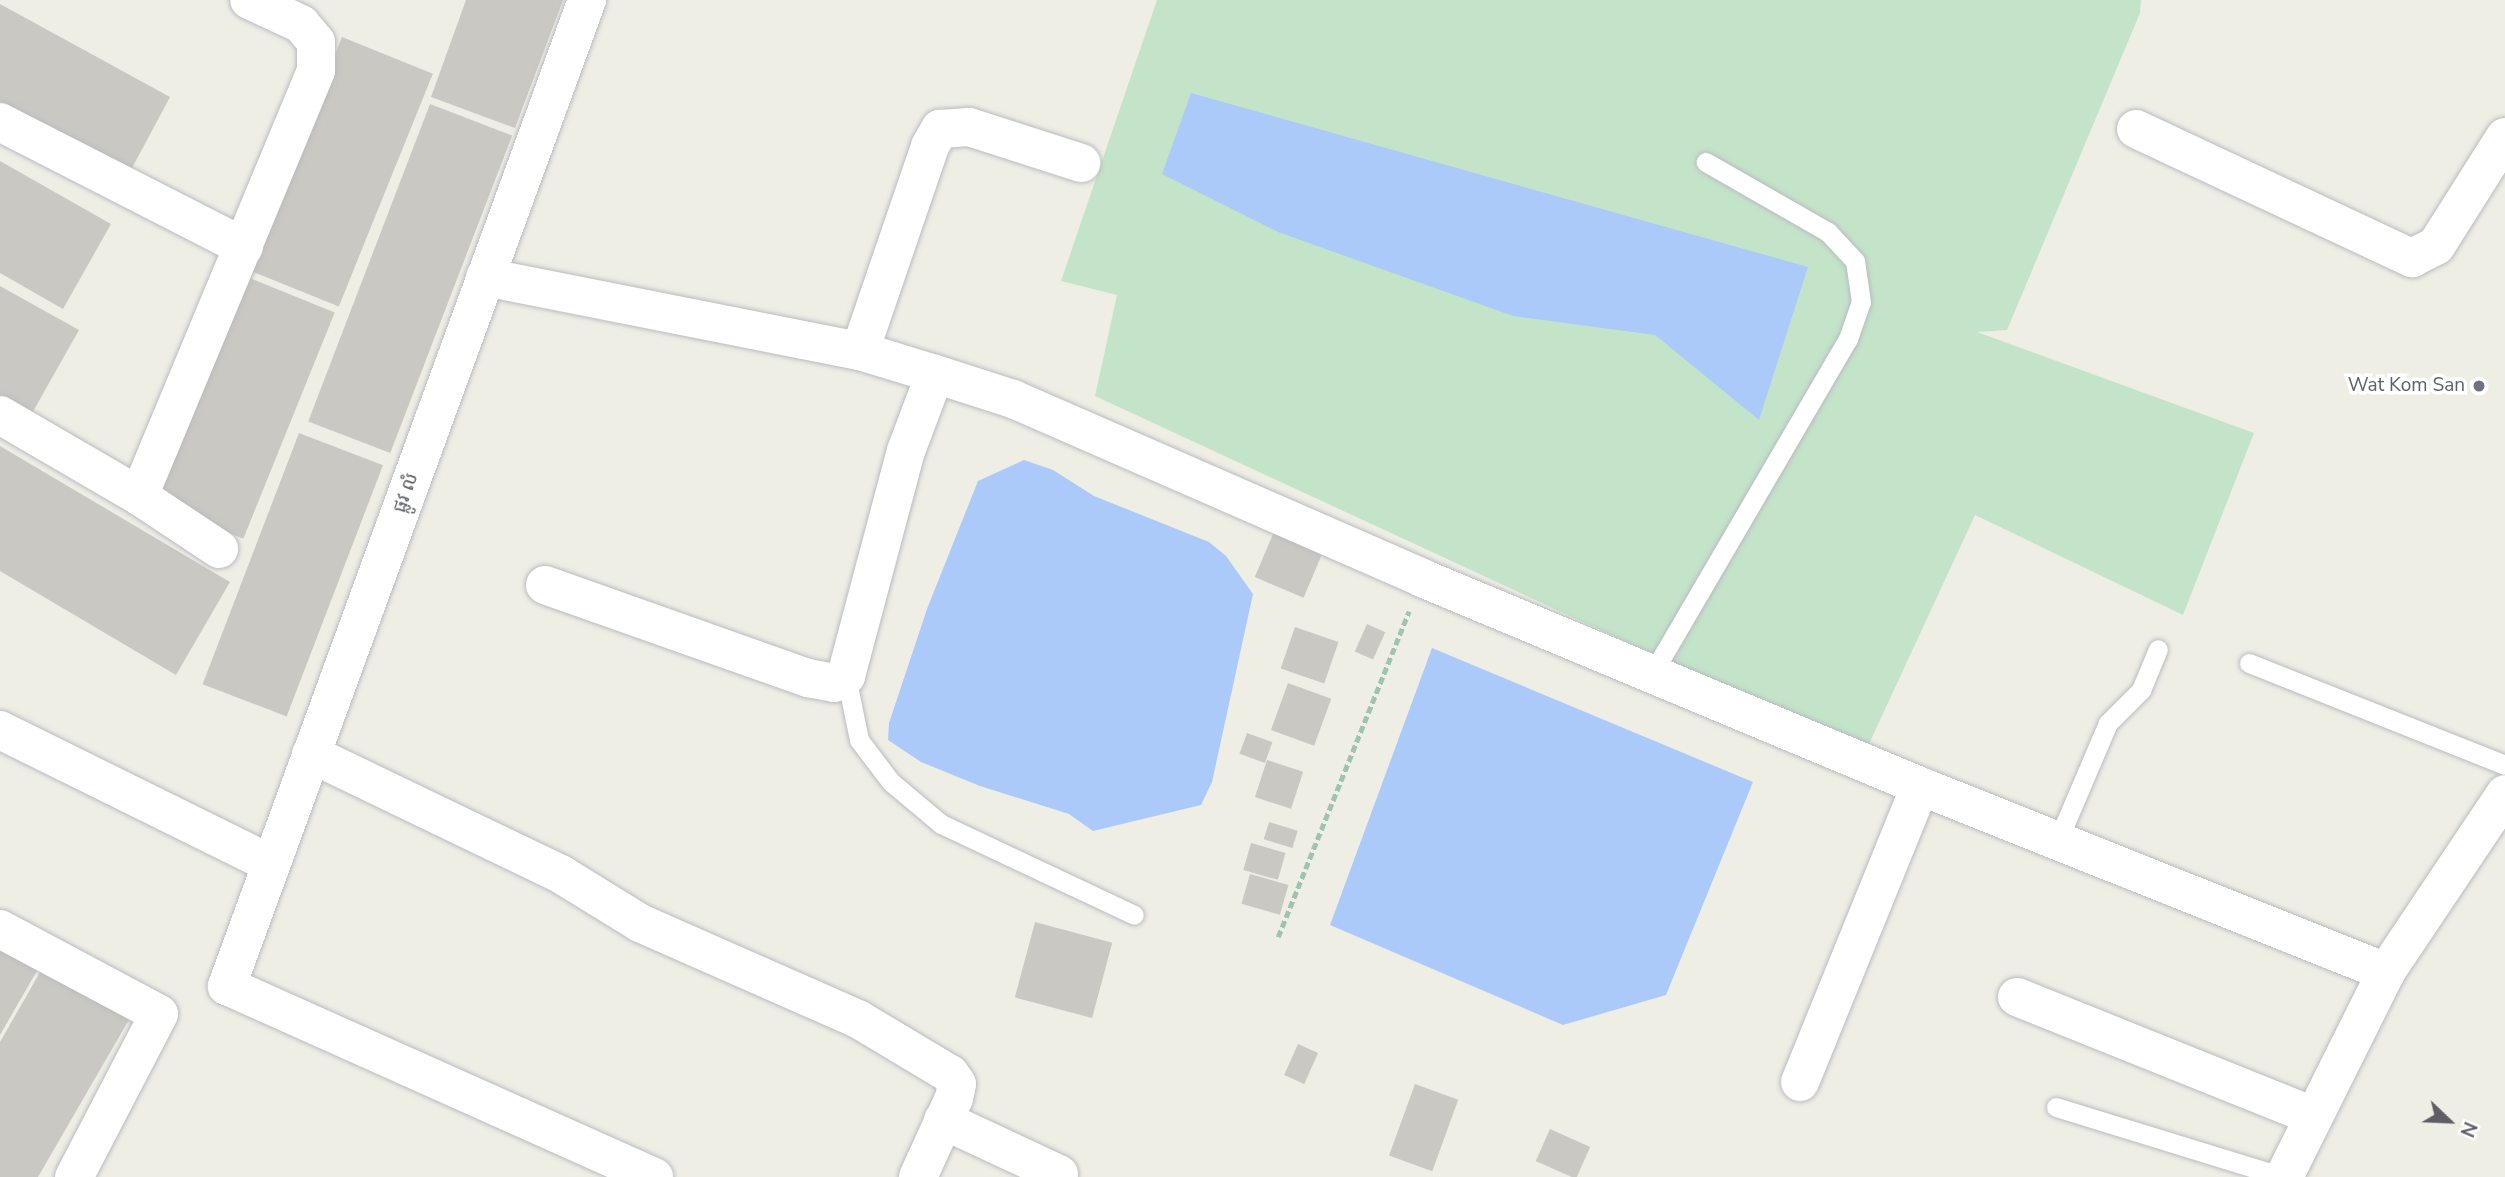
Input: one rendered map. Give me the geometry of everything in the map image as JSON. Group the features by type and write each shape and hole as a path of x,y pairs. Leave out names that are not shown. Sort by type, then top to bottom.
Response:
{"street":[{"path":"139,496 316,70 316,42 301,24 249,0"},
{"name":"ផ្លូវ លំ","path":"587,0 227,986 654,1177"},
{"path":"0,122 243,247"},
{"path":"860,351 930,146 940,129 969,127 1081,163"},
{"path":"2136,129 2412,258 2436,246 2505,137"},
{"path":"485,277 860,351 1013,399 1422,578 1920,786 2386,972"},
{"path":"545,585 808,678 834,683 846,676 906,451 935,374"},
{"path":"0,415 139,496 219,549"},
{"path":"0,730 271,864"},
{"path":"311,754 562,875 640,923 858,1019 950,1074 957,1084 918,1177"},
{"path":"1800,1082 1920,786"},
{"path":"2284,1177 2386,972 2505,794"},
{"path":"0,929 159,1014 74,1177"},
{"path":"2017,997 2313,1116"},
{"path":"943,1120 1059,1174"}],"lane":[{"path":"1652,674 1848,339 1861,302 1855,261 1828,232 1706,162"},
{"path":"2058,840 2109,723 2141,690 2158,649"},
{"path":"2249,663 2505,765"},
{"path":"846,676 859,740 891,782 941,824 1134,915"},
{"path":"2056,1107 2284,1177"}],"path":[{"path":"1278,937 1422,578"}],"green space":[{"path":"1157,0 2141,0 2140,13 2007,330 1977,332 2254,433 2183,615 1975,515 1868,746 1717,684 1095,396 1117,295 1061,281"}],"water":[{"path":"1191,93 1808,267 1759,420 1655,335 1513,316 1278,232 1162,174"},
{"path":"1024,460 1053,470 1094,496 1209,542 1226,556 1253,594 1212,782 1201,805 1093,831 1069,814 980,786 921,762 888,740 889,723 927,609 978,481"},
{"path":"1432,648 1753,782 1666,995 1563,1025 1330,925"}],"building":[{"path":"466,0 563,0 515,128 431,97"},
{"path":"0,4 170,97 124,183 0,115"},
{"path":"342,37 433,74 339,306 248,270"},
{"path":"430,104 512,136 390,453 308,421"},
{"path":"0,161 111,224 63,309 0,273"},
{"path":"242,275 335,312 243,539 151,501"},
{"path":"0,286 79,330 31,415 0,398"},
{"path":"299,433 383,465 287,716 203,684"},
{"path":"0,446 230,582 176,675 0,571"},
{"path":"1279,520 1328,541 1304,598 1255,577"},
{"path":"1367,624 1385,632 1373,660 1355,651"},
{"path":"1295,627 1338,642 1324,684 1281,669"},
{"path":"1288,683 1331,699 1314,746 1271,730"},
{"path":"1247,733 1272,742 1265,763 1239,754"},
{"path":"1267,760 1303,772 1291,809 1255,797"},
{"path":"1269,822 1298,831 1292,848 1264,839"},
{"path":"1251,843 1286,853 1278,880 1243,870"},
{"path":"1250,874 1288,885 1280,915 1241,904"},
{"path":"1035,922 1112,943 1092,1018 1015,997"},
{"path":"0,947 38,969 0,1035"},
{"path":"43,967 130,1018 38,1177 0,1177 0,1042"},
{"path":"1298,1044 1318,1053 1304,1084 1284,1075"},
{"path":"1415,1084 1458,1100 1432,1171 1389,1155"},
{"path":"1550,1129 1590,1147 1577,1177 1536,1161"}],"place":[{"name":"Wat Kom San","path":"2479,386"}]}
